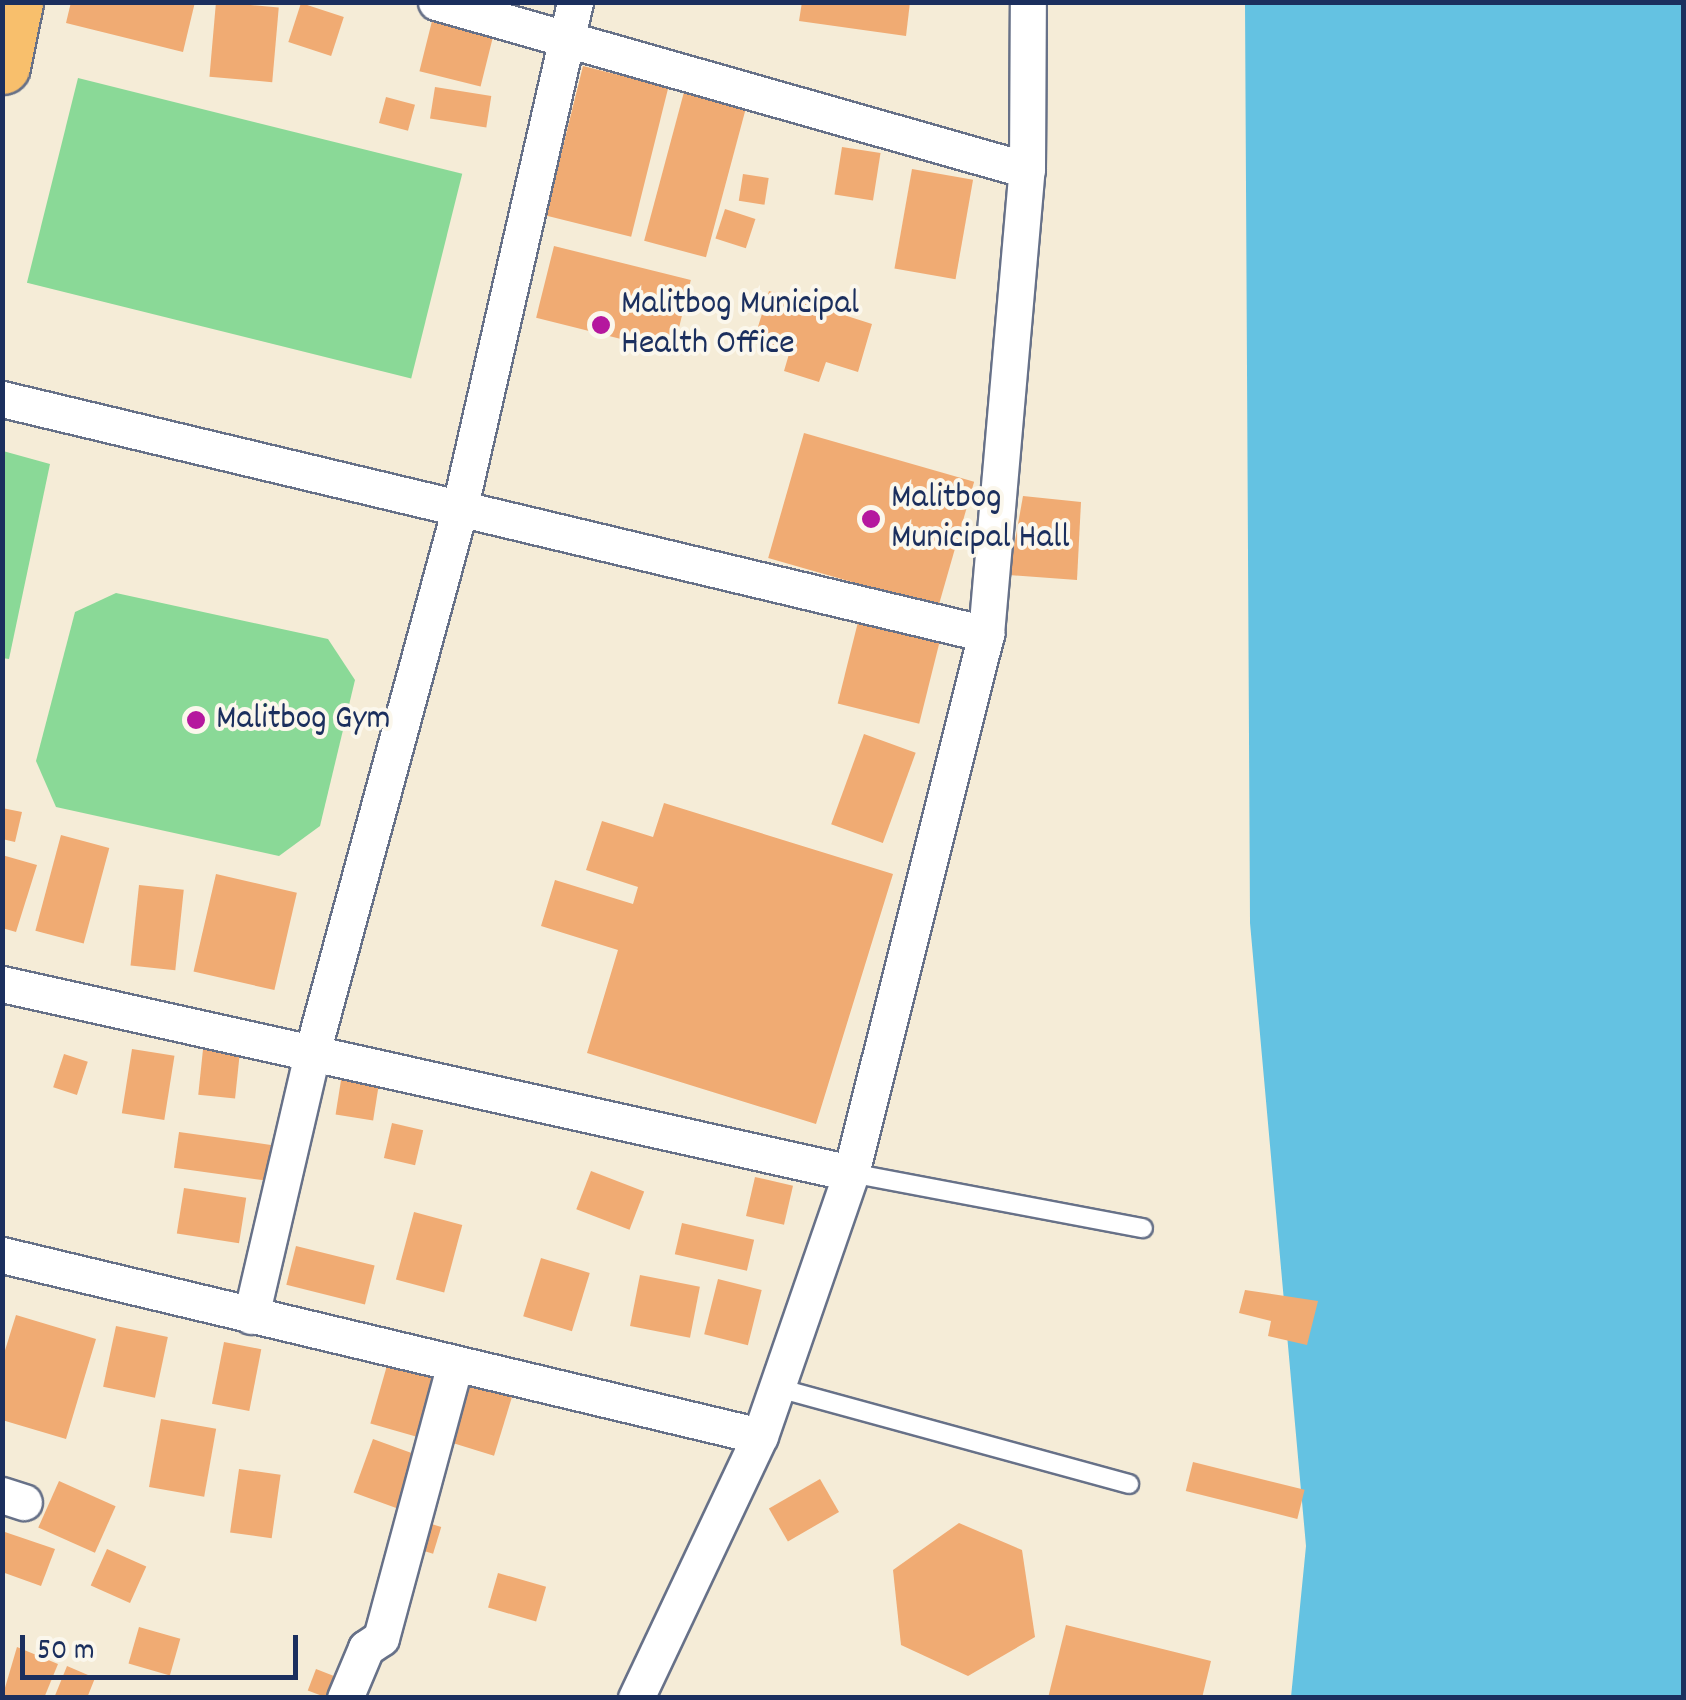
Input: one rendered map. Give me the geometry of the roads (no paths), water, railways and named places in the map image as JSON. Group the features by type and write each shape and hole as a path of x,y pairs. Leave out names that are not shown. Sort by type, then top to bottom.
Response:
{"main road":[{"path":"2,66 15,2"}],"street":[{"path":"436,2 572,20 1026,170"},
{"path":"636,1698 760,1436 851,1172 986,634 1026,170 1028,2"},
{"path":"251,1316 313,1049 458,514 572,20"},
{"path":"2,399 458,514 986,634"},
{"path":"2,984 313,1049 851,1172"},
{"path":"2,1255 760,1436"},
{"path":"345,1698 366,1648 382,1638 456,1364"}],"lane":[{"path":"851,1172 1143,1228"},
{"path":"778,1388 1129,1484"}],"water":[{"path":"1245,3 1683,3 1683,1697 1291,1697 1306,1546 1250,923"}],"place":[{"name":"Malitbog Municipal Health Office","path":"601,325"},
{"name":"Malitbog Municipal Hall","path":"871,519"},
{"name":"Malitbog Gym","path":"196,720"}]}
